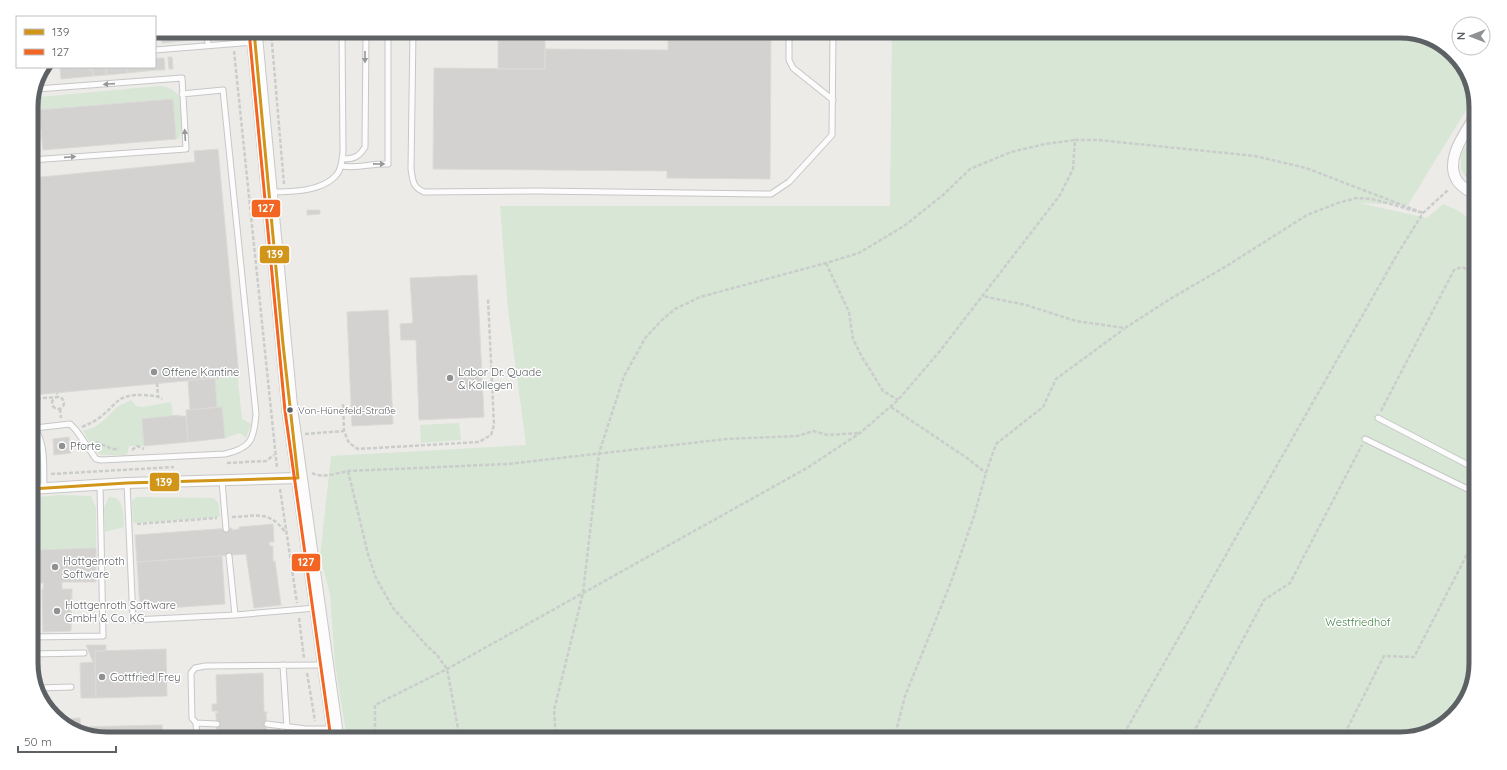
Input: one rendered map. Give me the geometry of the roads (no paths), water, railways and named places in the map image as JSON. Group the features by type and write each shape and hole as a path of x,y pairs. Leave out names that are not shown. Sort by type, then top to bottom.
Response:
{"main road":[{"path":"254,38 283,344 304,475 317,608 335,732"}],"street":[{"path":"1469,128 1454,156 1453,171 1458,182 1469,190"},
{"path":"38,487 127,483 279,479 304,475"}],"lane":[{"path":"208,38 208,45"},
{"path":"156,50 233,43 248,38"},
{"path":"269,192 303,190 325,183 333,178 341,166 342,38"},
{"path":"342,159 353,159 361,155 365,148 366,38"},
{"path":"341,166 363,167 372,164 388,164 388,38"},
{"path":"413,38 411,169 413,181 417,189 424,192 537,191 771,194 789,182 832,135 833,38"},
{"path":"789,38 789,60 793,68 833,100"},
{"path":"38,160 186,149 182,78 41,89"},
{"path":"38,426 70,424 76,430 96,459 101,460 225,454 237,451 248,445 255,432 256,414 223,90 182,94"},
{"path":"1378,418 1469,465"},
{"path":"38,434 41,439 44,487"},
{"path":"1365,439 1469,491"},
{"path":"222,480 226,529"},
{"path":"127,483 133,620 235,615 317,608"},
{"path":"38,638 103,636 100,484"},
{"path":"229,556 235,615"},
{"path":"38,654 84,653"},
{"path":"283,665 283,732"},
{"path":"197,732 196,723 192,718 191,673 195,668 205,666 324,665"},
{"path":"43,688 71,687"},
{"path":"196,723 217,724"},
{"path":"267,724 326,732"}],"place":[{"name":"Offene Kantine","path":"154,372"},
{"name":"Labor Dr. Quade & Kollegen","path":"450,378"},
{"name":"Von-Hünefeld-Straße","path":"290,410"},
{"name":"Pforte","path":"62,446"},
{"name":"Hottgenroth Software","path":"55,567"},
{"name":"Hottgenroth Software GmbH & Co. KG","path":"57,611"},
{"name":"Gottfried Frey","path":"102,677"}],"park label":[{"name":"Westfriedhof","path":"1358,622"}]}
